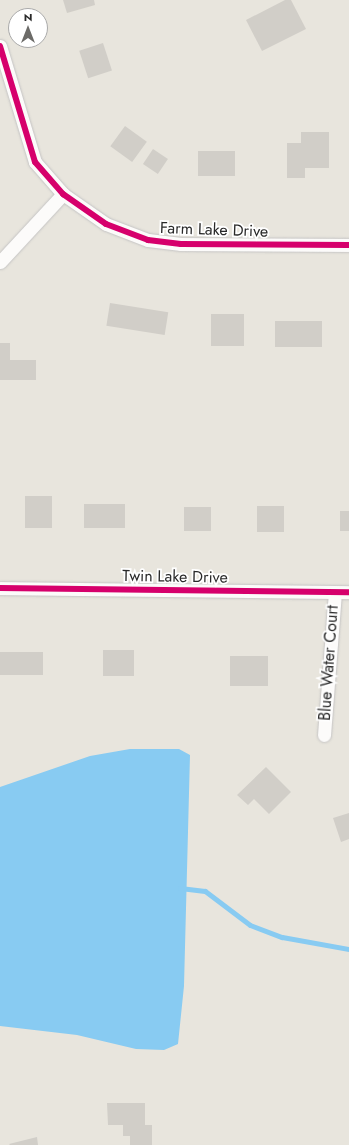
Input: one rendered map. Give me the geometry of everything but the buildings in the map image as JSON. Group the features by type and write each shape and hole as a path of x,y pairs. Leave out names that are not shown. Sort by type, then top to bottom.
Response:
{"street":[{"name":"Farm Lake Drive","path":"0,46 35,162 63,194 106,224 148,240 181,244 349,245"},
{"path":"0,262 63,194"},
{"name":"Twin Lake Drive","path":"0,588 349,592"},
{"name":"Blue Water Court","path":"324,735 335,592"}],"water":[{"path":"130,749 179,749 190,755 184,986 178,1044 164,1050 136,1049 77,1035 0,1026 0,787 90,756"}],"waterway":[{"path":"180,888 205,891 250,925 282,937 349,949"}],"cycle path":[{"path":"0,46 35,162 63,194 106,224 148,240 181,244 349,245"},
{"path":"0,588 349,592"}]}
